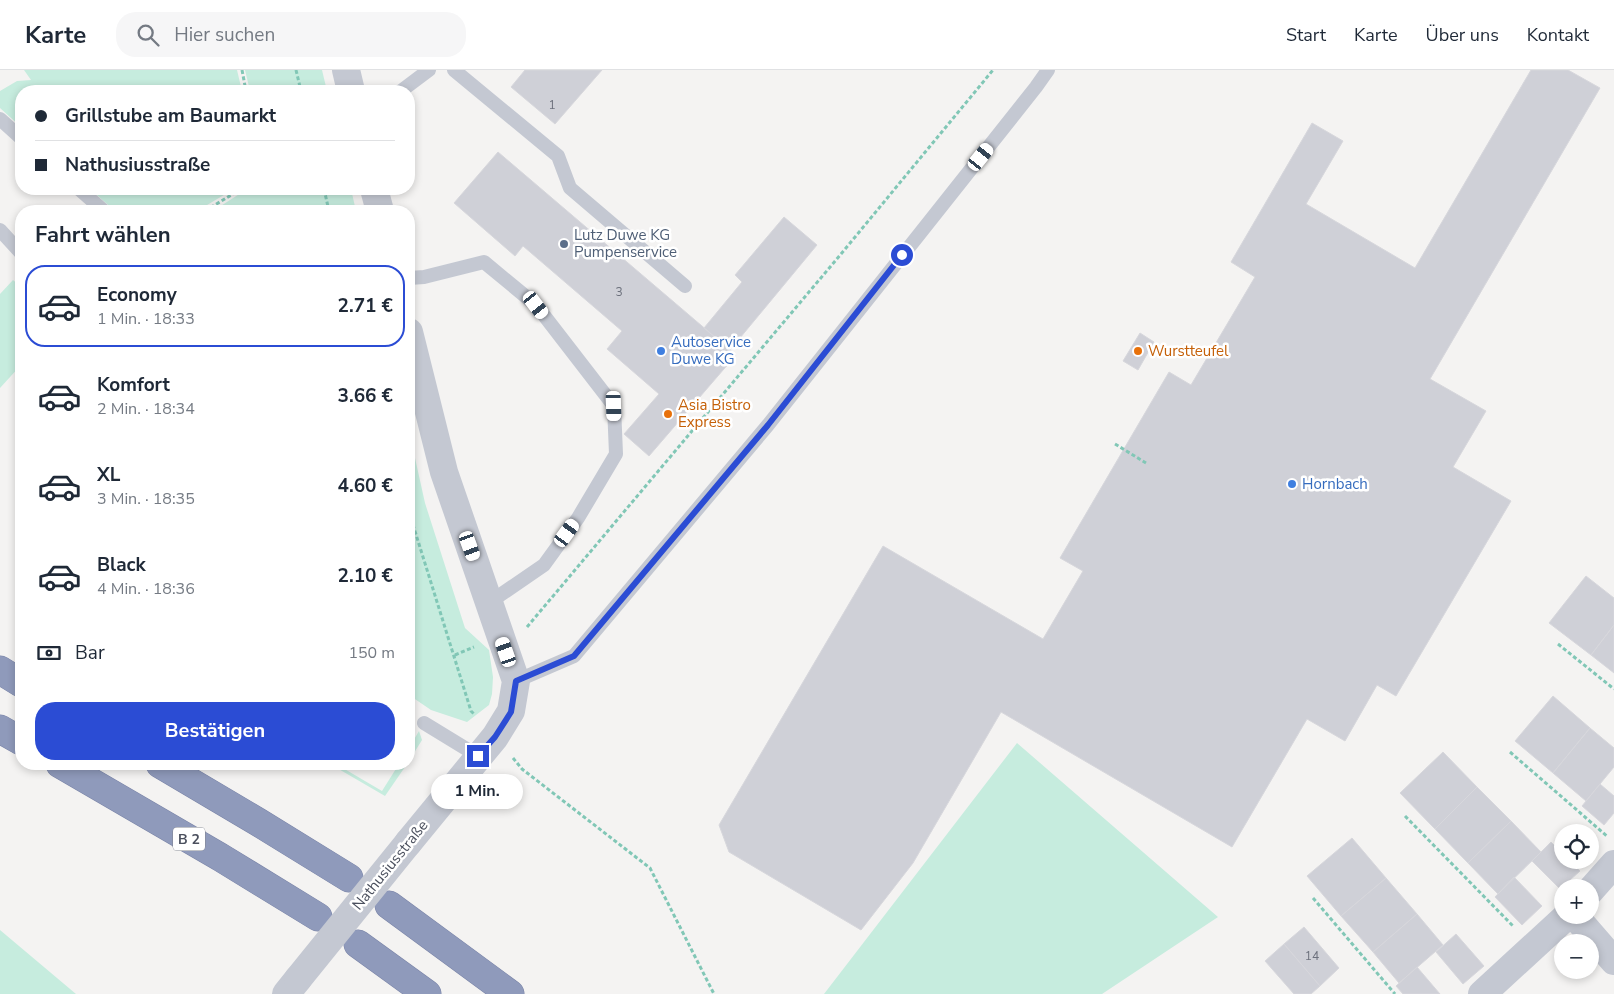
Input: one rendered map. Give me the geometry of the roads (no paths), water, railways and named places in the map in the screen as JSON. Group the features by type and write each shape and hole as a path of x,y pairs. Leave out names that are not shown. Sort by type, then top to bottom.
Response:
{"highway":[{"path":"0,670 15,679"},
{"path":"0,729 15,738"},
{"name":"B 2","path":"70,770 220,857 318,917"},
{"path":"170,770 349,878"},
{"path":"388,904 510,994"},
{"path":"358,944 427,994"}],"street":[{"path":"346,70 350,85"},
{"path":"415,356 444,472 516,681"},
{"name":"Nathusiusstraße","path":"292,986 486,746 511,712 516,681"},
{"path":"1599,881 1614,864"},
{"path":"1482,994 1558,924"},
{"path":"1582,924 1614,961"}],"lane":[{"path":"409,85 429,70"},
{"path":"454,70 558,156 570,188 685,286"},
{"path":"516,681 574,656 768,425 1048,70"},
{"path":"0,119 15,133"},
{"path":"86,195 97,205"},
{"path":"0,230 15,246"},
{"path":"415,277 484,262 536,305 614,406 616,454 578,518 544,565 490,602"},
{"path":"424,723 486,746"}],"place":[{"name":"Lutz Duwe KG Pumpenservice","path":"564,244"},
{"name":"Autoservice Duwe KG","path":"661,351"},
{"name":"Wurstteufel","path":"1138,351"},
{"name":"Asia Bistro Express","path":"668,414"},
{"name":"Hornbach","path":"1292,484"}]}
